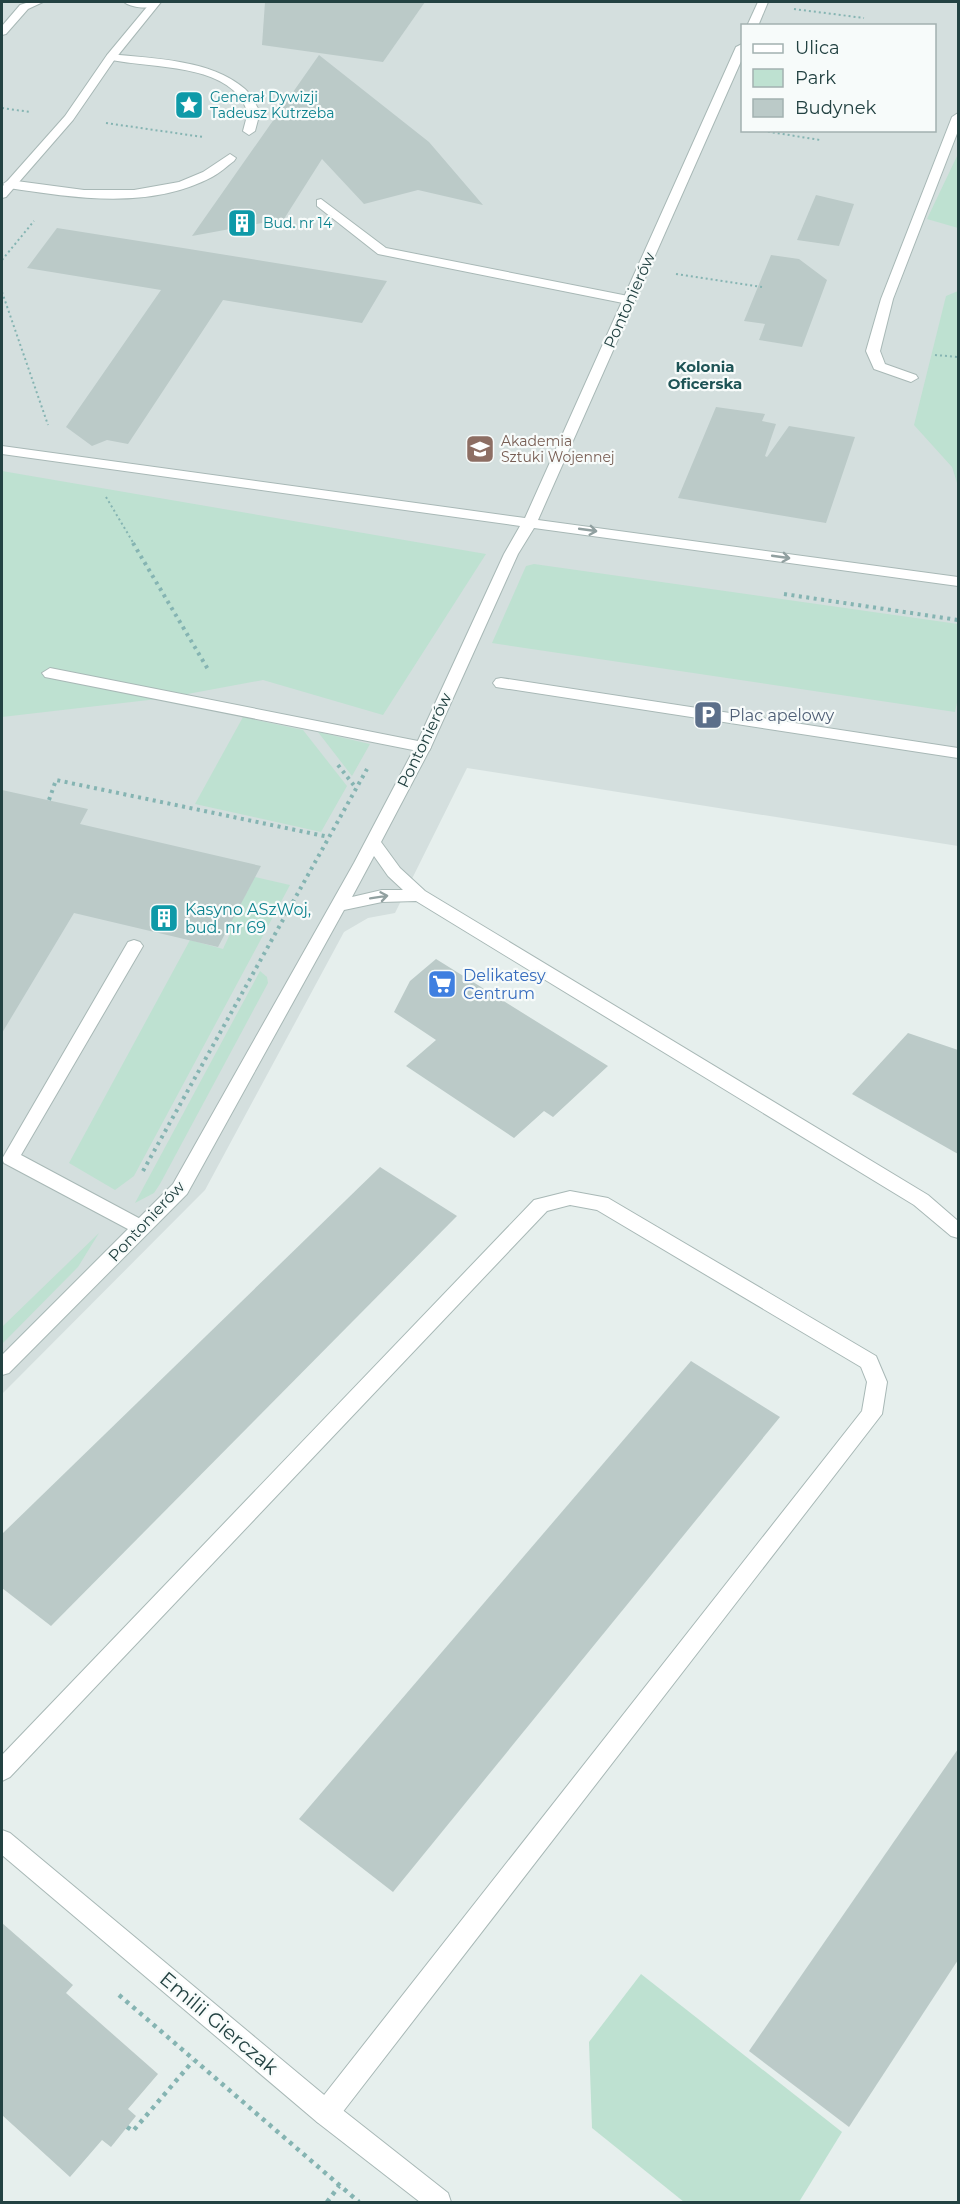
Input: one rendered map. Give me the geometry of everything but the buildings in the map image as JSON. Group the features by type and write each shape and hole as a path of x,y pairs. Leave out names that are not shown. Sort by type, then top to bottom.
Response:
{"street":[{"path":"2,32 24,7 38,2"},
{"path":"129,2 155,3"},
{"path":"5,189 69,118 111,57 155,3"},
{"path":"753,24 762,3"},
{"name":"Pontonierów","path":"2,1367 180,1190 340,905 423,747 511,554 530,522 741,49"},
{"path":"111,57 165,64 200,72 225,81 243,93 254,112 249,131"},
{"path":"911,378 879,366 873,351 887,299 958,117"},
{"path":"5,189 105,196 150,192 207,175 230,158"},
{"path":"321,203 382,251 628,300"},
{"path":"2,450 958,582"},
{"path":"50,673 423,747"},
{"path":"501,683 958,753"},
{"path":"373,842 394,872 419,895 921,1200 958,1231"},
{"path":"340,905 382,896 419,895"},
{"path":"134,946 6,1159 141,1228"},
{"path":"2,1770 541,1205 570,1198 601,1203 869,1362 877,1382 872,1414 326,2113"},
{"name":"Emilii Gierczak","path":"2,1841 326,2113 439,2202"}],"path":[{"path":"762,3 864,18"},
{"path":"2,108 206,138"},
{"path":"770,132 820,140"},
{"path":"643,269 762,287"},
{"path":"2,292 60,458"},
{"path":"104,493 232,709"},
{"path":"113,1212 128,1198 383,740"},
{"path":"49,800 56,780 329,837"},
{"path":"115,1992 359,2202"},
{"path":"127,2127 133,2132 193,2061"},
{"path":"327,2202 339,2186"}],"shaded area":[{"name":"Akademia Sztuki Wojennej","path":"2,2 958,2 958,846 467,768 395,913 368,918 344,932 205,1190 2,1394"}],"green space":[{"path":"958,154 958,228 927,219"},
{"path":"958,291 958,486 952,467 914,425 946,296"},
{"path":"2,471 486,554 383,715 263,680 166,698 2,717"},
{"path":"534,564 958,624 958,698 955,712 492,643 526,566"},
{"path":"243,717 303,730 347,786 321,832 195,804"},
{"path":"318,732 370,744 352,776"},
{"path":"255,877 290,885 134,1176 115,1190 69,1163 190,940 223,949 230,934 226,931"},
{"path":"260,971 267,977 268,983 160,1184 154,1193 135,1203"},
{"path":"99,1233 78,1267 2,1344 2,1327"},
{"path":"641,1974 842,2132 799,2202 684,2202 592,2128 589,2042"}],"place":[{"name":"Generał Dywizji Tadeusz Kutrzeba","path":"189,105"},
{"name":"Bud. nr 14","path":"242,223"},
{"name":"Akademia Sztuki Wojennej","path":"480,449"},
{"name":"Plac apelowy","path":"708,715"},
{"name":"Kasyno ASzWoj, bud. nr 69","path":"164,918"},
{"name":"Delikatesy Centrum","path":"442,984"}],"district":[{"name":"Kolonia Oficerska","path":"705,376"}]}
